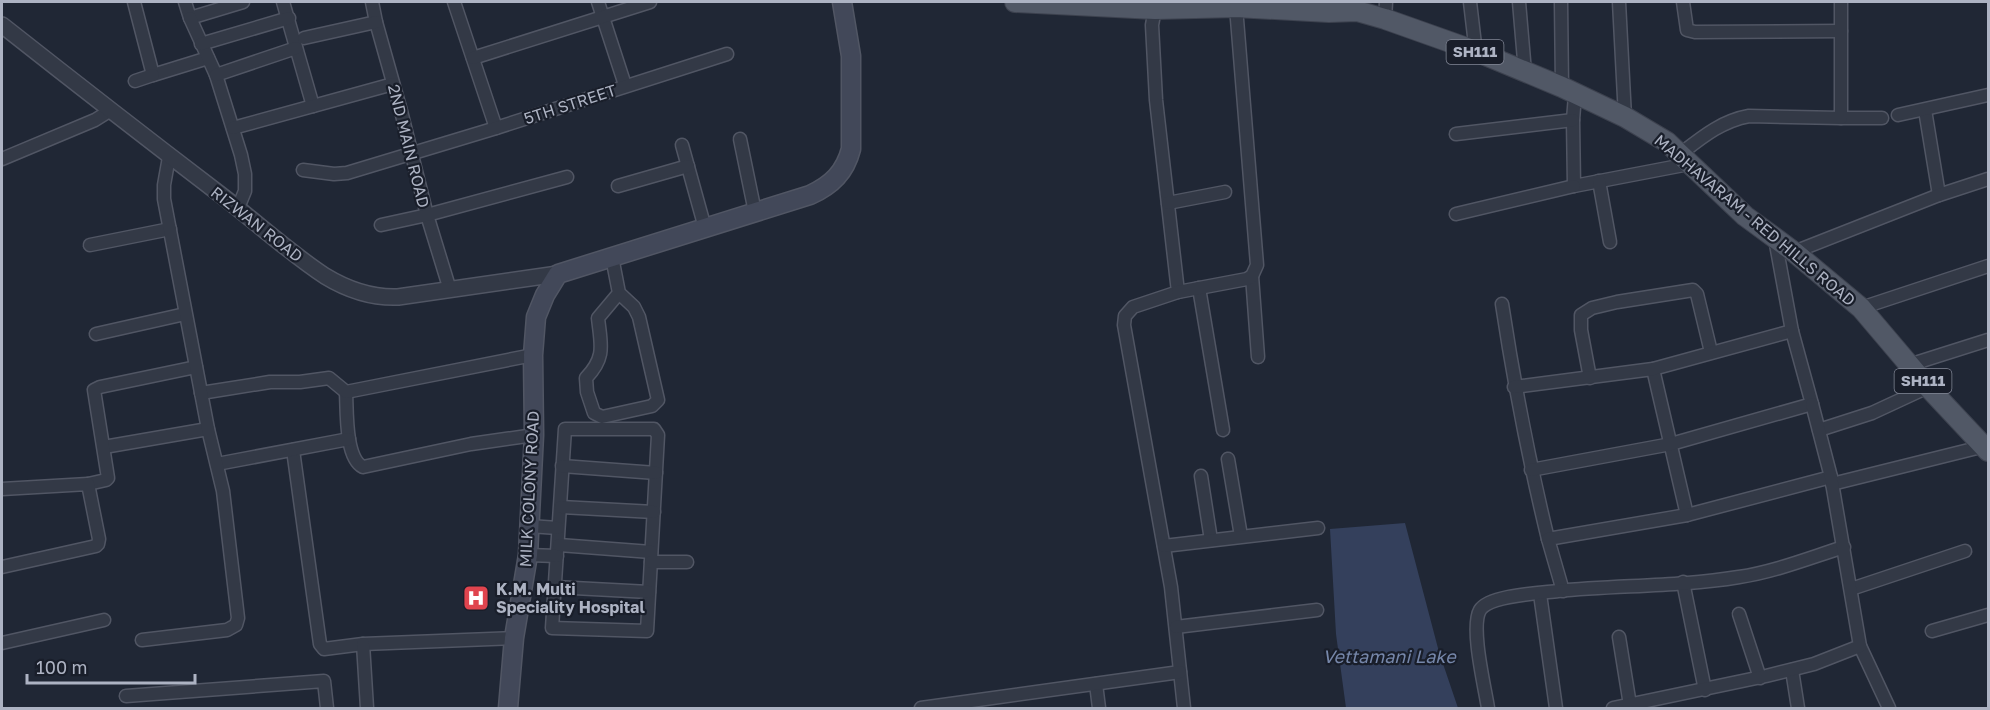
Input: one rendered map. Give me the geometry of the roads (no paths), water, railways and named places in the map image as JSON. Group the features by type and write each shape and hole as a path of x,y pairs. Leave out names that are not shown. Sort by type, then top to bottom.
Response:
{"main road":[{"path":"558,274 821,190 837,178 851,149 851,56 842,2"},
{"name":"MADHAVARAM - RED HILLS ROAD","path":"1026,2 1155,9 1236,7 1329,12 1385,10 1625,117 1667,142 1745,216 1794,252 1861,308 1928,387 1987,449"},
{"name":"MILK COLONY ROAD","path":"508,708 514,638 528,555 534,435 533,355 536,317 545,295 558,274"}],"street":[{"path":"134,2 153,75"},
{"path":"185,2 216,75 245,174 245,191 238,208"},
{"path":"190,18 243,2"},
{"path":"283,2 300,43 313,106"},
{"name":"2ND MAIN ROAD","path":"372,2 426,215 450,290"},
{"path":"454,2 496,128"},
{"path":"598,2 625,85"},
{"path":"473,58 650,2"},
{"path":"1470,2 1476,52"},
{"path":"1519,2 1525,72"},
{"path":"1561,2 1568,91 1573,120 1574,186"},
{"path":"1619,2 1625,117"},
{"path":"1683,2 1687,30 1695,32 1840,31"},
{"path":"1841,2 1841,118"},
{"path":"1236,7 1257,266 1252,276 1258,357"},
{"path":"1155,9 1152,25 1155,90 1178,292"},
{"path":"201,44 290,18"},
{"path":"216,75 300,43 376,22"},
{"name":"RIZWAN ROAD","path":"2,25 169,157 238,208 270,236 326,276 364,294 379,298 558,274"},
{"name":"5TH STREET","path":"303,170 340,174 496,128 727,54"},
{"path":"135,81 208,58"},
{"path":"233,128 393,84"},
{"path":"1898,115 1989,95"},
{"path":"2,159 95,120 111,110"},
{"path":"1925,110 1939,195"},
{"path":"1456,214 1684,159 1709,132 1737,118 1749,116 1882,118"},
{"path":"1456,134 1573,120"},
{"path":"740,139 755,212"},
{"path":"682,145 705,228"},
{"path":"142,640 226,630 232,628 237,622 225,507 185,314 164,198 169,157"},
{"path":"618,186 688,166"},
{"path":"381,225 567,177"},
{"path":"1794,252 1939,195 1989,179"},
{"path":"1599,181 1610,242"},
{"path":"1168,203 1225,192"},
{"path":"90,245 170,229"},
{"path":"1775,239 1792,331 1832,481 1860,646 1889,708"},
{"path":"612,257 619,293 634,307 639,317 658,400 652,406 602,417 594,412 587,392 586,378 597,366 601,347 598,318 619,293"},
{"path":"1861,308 1989,266"},
{"path":"1184,708 1176,627 1164,546 1124,326 1125,316 1133,308 1178,292 1252,276"},
{"path":"1199,288 1223,430"},
{"path":"1590,378 1581,330 1581,315 1592,308 1617,302 1693,290 1697,294 1711,352"},
{"path":"1502,304 1514,387 1531,470 1563,591"},
{"path":"96,334 185,314"},
{"path":"1514,387 1653,369 1792,331"},
{"path":"1909,364 1989,340"},
{"path":"346,392 533,355"},
{"path":"2,489 88,484 108,478 94,393 97,388 196,367"},
{"path":"1653,369 1687,515"},
{"path":"201,393 270,382 300,382 329,378 346,392 349,439 355,460 363,467 471,444 534,435"},
{"path":"1819,430 1872,413 1928,387"},
{"path":"1531,470 1671,444 1812,405"},
{"path":"104,447 208,429"},
{"path":"565,429 654,429 658,435 647,631 552,628 562,466 565,429"},
{"path":"217,464 349,439"},
{"path":"1548,539 1687,515 1832,481 1987,449"},
{"path":"293,450 321,646 327,649 363,644 514,638"},
{"path":"1228,459 1241,536"},
{"path":"562,466 656,473"},
{"path":"1202,476 1211,540"},
{"path":"2,567 98,544 99,539 88,484"},
{"path":"561,507 654,512"},
{"path":"529,526 558,528"},
{"path":"1164,546 1318,528"},
{"path":"1488,708 1476,635 1476,620 1480,609 1488,603 1497,599 1563,591 1742,577 1844,547"},
{"path":"528,555 558,551 651,557 687,562"},
{"path":"1851,589 1965,551"},
{"path":"1683,582 1705,690"},
{"path":"555,587 649,592"},
{"path":"1540,594 1556,708"},
{"path":"1176,627 1317,610"},
{"path":"1739,614 1760,678"},
{"path":"1932,631 1989,615"},
{"path":"2,643 104,620"},
{"path":"1620,637 1630,705"},
{"path":"363,644 367,708"},
{"path":"1614,708 1792,670 1860,646"},
{"path":"1792,670 1798,708"},
{"path":"923,708 1180,672"},
{"path":"126,696 324,681 327,708"},
{"path":"1096,684 1099,708"}],"water":[{"name":"Vettamani Lake","path":"1405,523 1439,652 1458,708 1346,708 1336,634 1330,529"}],"place":[{"name":"K.M. Multi Speciality Hospital","path":"476,598"}]}
